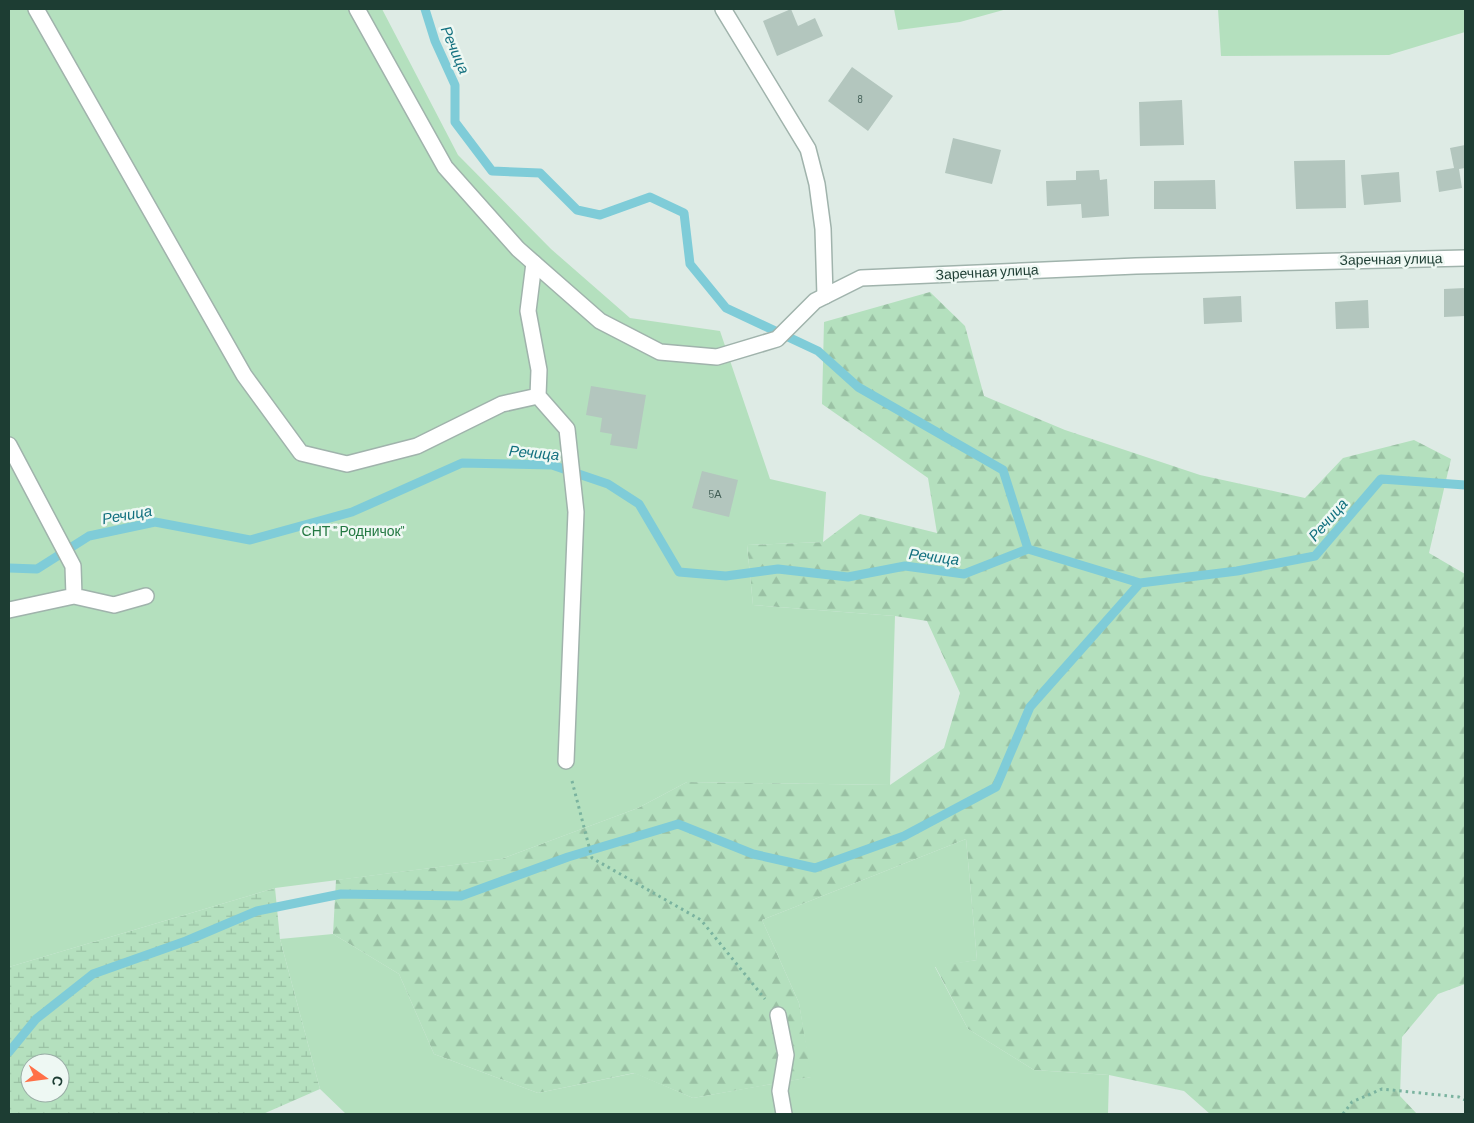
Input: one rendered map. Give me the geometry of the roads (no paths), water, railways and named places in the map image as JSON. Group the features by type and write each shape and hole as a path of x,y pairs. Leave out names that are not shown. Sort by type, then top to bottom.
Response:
{"street":[{"path":"36,9 244,375 301,453 347,464 417,446 502,404 538,396"},
{"name":"Заречная улица","path":"357,9 445,167 518,249 600,321 660,352 717,357 777,339 815,301 860,278 1136,266 1465,258"},
{"path":"723,9 808,149 817,184 824,229 825,296"},
{"path":"534,263 528,311 539,370 538,396 567,429 576,512 566,761"},
{"path":"9,445 73,566 74,596"},
{"path":"9,610 74,596 114,605 146,596"},
{"path":"778,1015 786,1055 780,1091 784,1114"}],"waterway":[{"name":"Речица","path":"425,9 435,41 455,85 455,122 492,171 540,173 577,210 600,215 650,197 684,213 690,264 726,308 818,351 858,387 1003,470 1028,549"},
{"name":"Речица","path":"9,568 37,569 89,536 155,522 250,540 352,512 462,463 552,465 608,484 639,504 679,572 726,576 778,569 848,577 905,566 964,574 1028,549 1140,583 1237,571 1315,556 1381,479 1465,485"},
{"path":"9,1052 36,1019 93,974 186,941 257,911 341,894 461,896 568,857 678,824 753,854 815,868 904,836 996,787 1030,707 1140,583"}],"park label":[{"name":"СНТ \" Родничок\"","path":"353,531"}]}
